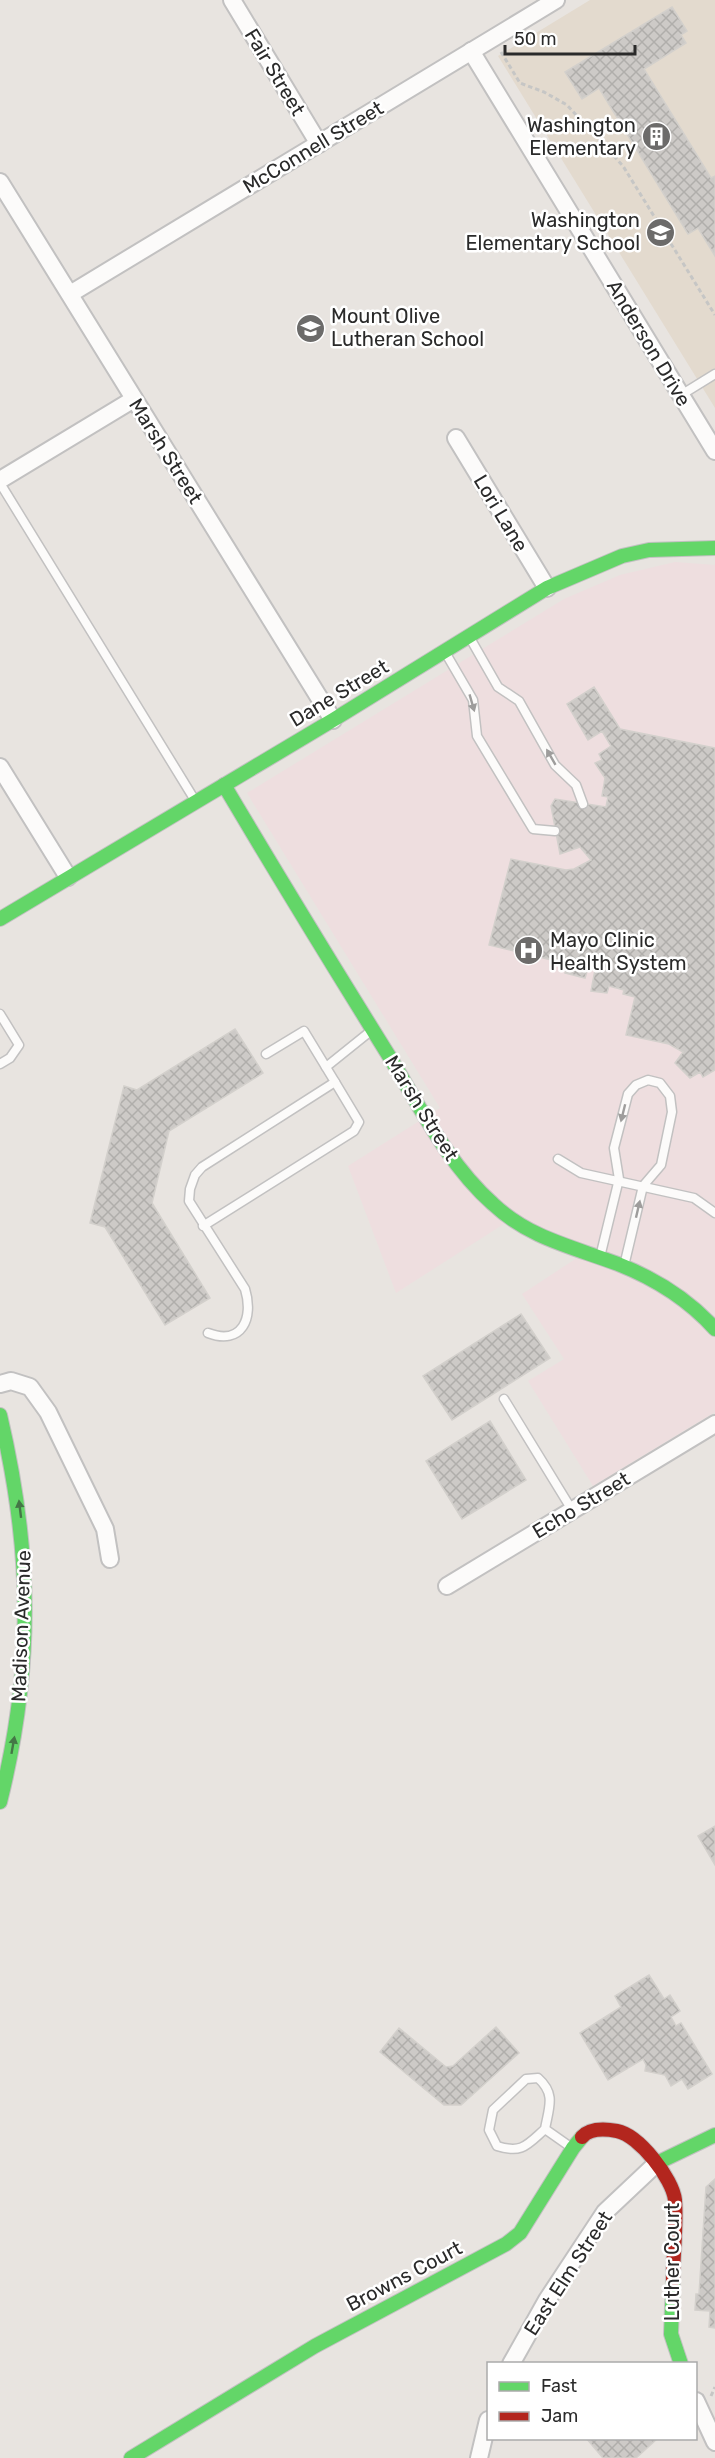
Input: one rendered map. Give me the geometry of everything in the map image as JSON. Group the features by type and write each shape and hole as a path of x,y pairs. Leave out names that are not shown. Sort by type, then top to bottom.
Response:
{"street":[{"name":"Fair Street","path":"232,0 319,144"},
{"name":"McConnell Street","path":"69,294 556,0"},
{"name":"Anderson Drive","path":"471,51 715,451"},
{"name":"Marsh Street","path":"0,182 333,720"},
{"path":"0,482 134,399"},
{"name":"Lori Lane","path":"456,438 547,588"},
{"name":"Dane Street","path":"0,919 333,720 547,588 621,556 649,550 715,548"},
{"path":"0,767 68,878"},
{"name":"Marsh Street","path":"224,785 373,1029 469,1180 510,1220 552,1242 600,1257 654,1280 680,1297 706,1318 715,1329"},
{"path":"0,1384 11,1381 30,1387 48,1412 105,1529 110,1559"},
{"name":"Madison Avenue","path":"0,1415 19,1504 26,1587 24,1669 19,1709 0,1802"},
{"name":"Echo Street","path":"447,1586 715,1424"},
{"name":"Browns Court","path":"131,2458 315,2346 506,2244 520,2233 573,2148 585,2133 604,2129 622,2132 640,2144 657,2163"},
{"path":"657,2163 715,2135"},
{"name":"East Elm Street","path":"512,2362 547,2300 604,2212 657,2163"},
{"name":"Luther Court","path":"657,2163 675,2198 671,2334 680,2362"},
{"path":"697,2403 715,2442"},
{"path":"479,2458 487,2428"}],"lane":[{"path":"681,395 715,374"},
{"path":"0,482 196,802"},
{"path":"469,636 498,687 519,701 555,765 576,785 583,804"},
{"path":"445,651 473,700 477,736 533,829 555,831"},
{"path":"0,1014 19,1045 10,1058 0,1064"},
{"path":"326,1068 373,1029"},
{"path":"203,1226 359,1126 359,1122 304,1031 266,1054"},
{"path":"600,1257 618,1182 614,1148 628,1094 636,1085 648,1080 660,1083 670,1096 672,1112 661,1165 643,1186 624,1266"},
{"path":"208,1333 228,1337 236,1334 245,1325 249,1302 245,1289 189,1201 195,1175 215,1157 335,1082"},
{"path":"558,1159 581,1173 694,1198 715,1213"},
{"path":"504,1399 572,1510"},
{"path":"538,2078 548,2087 550,2101 545,2129 528,2145 512,2151 497,2146 489,2130 493,2110 526,2079 538,2078"},
{"path":"545,2129 573,2148"}],"path":[{"path":"492,38 520,82 567,105 623,166 715,315"}],"shaded area":[{"name":"Washington Elementary School","path":"590,0 715,0 715,408 498,56"},
{"name":"Mayo Clinic Health System","path":"675,562 715,565 715,1412 593,1486 528,1381 564,1359 522,1294 583,1254 510,1220 396,1293 348,1166 440,1108 247,793 564,599 620,575"}],"building":[{"name":"Washington Elementary","path":"672,7 687,31 681,35 686,43 644,69 711,178 715,176 715,256 698,228 688,234 599,88 582,99 565,72"},
{"path":"594,687 620,729 715,748 715,1070 703,1077 700,1072 690,1078 675,1063 683,1052 669,1044 626,1035 635,997 623,994 624,990 609,986 607,993 591,991 595,970 588,968 585,978 565,973 568,964 489,945 511,859 566,870 574,869 591,860 580,847 560,854 551,806 555,799 606,807 608,797 602,796 605,778 595,763 602,760 599,754 611,746 602,731 588,740 567,704"},
{"path":"235,1029 263,1073 169,1131 152,1203 210,1298 165,1325 105,1227 90,1223 124,1086 137,1090"},
{"path":"521,1314 550,1358 452,1420 423,1376"},
{"path":"490,1421 526,1480 462,1519 426,1461"},
{"path":"715,1826 715,1865 698,1836"},
{"path":"649,1975 664,1999 670,1995 680,2011 671,2017 676,2026 681,2023 712,2074 688,2089 682,2079 671,2086 665,2075 645,2071 646,2065 643,2059 608,2080 580,2033 621,2007 615,1996"},
{"path":"496,2027 519,2053 461,2105 444,2105 380,2052 399,2028 446,2067 453,2066"},
{"path":"715,2179 715,2328 709,2327 710,2311 695,2310 696,2294 699,2294 706,2187"},
{"path":"588,2440 656,2440 636,2458 603,2458"}],"traffic: fast":[{"path":"0,919 333,720 547,588 622,556 649,550 715,548"},
{"path":"224,785 436,1134 448,1153 477,1188 507,1216 521,1225 568,1247 618,1264 658,1283 694,1308 715,1329"},
{"path":"0,1415 11,1465 18,1514 25,1609 19,1703 0,1802"},
{"path":"657,2163 715,2135"},
{"path":"131,2458 315,2346 506,2244 520,2233 582,2137"},
{"path":"673,2280 671,2334 680,2362"}],"traffic: jam":[{"path":"582,2137 598,2130 626,2134 644,2149 662,2170 675,2200 673,2280"}],"place":[{"name":"Washington Elementary","path":"657,137"},
{"name":"Washington Elementary School","path":"661,232"},
{"name":"Mount Olive Lutheran School","path":"310,328"},
{"name":"Mayo Clinic Health System","path":"529,951"}]}
